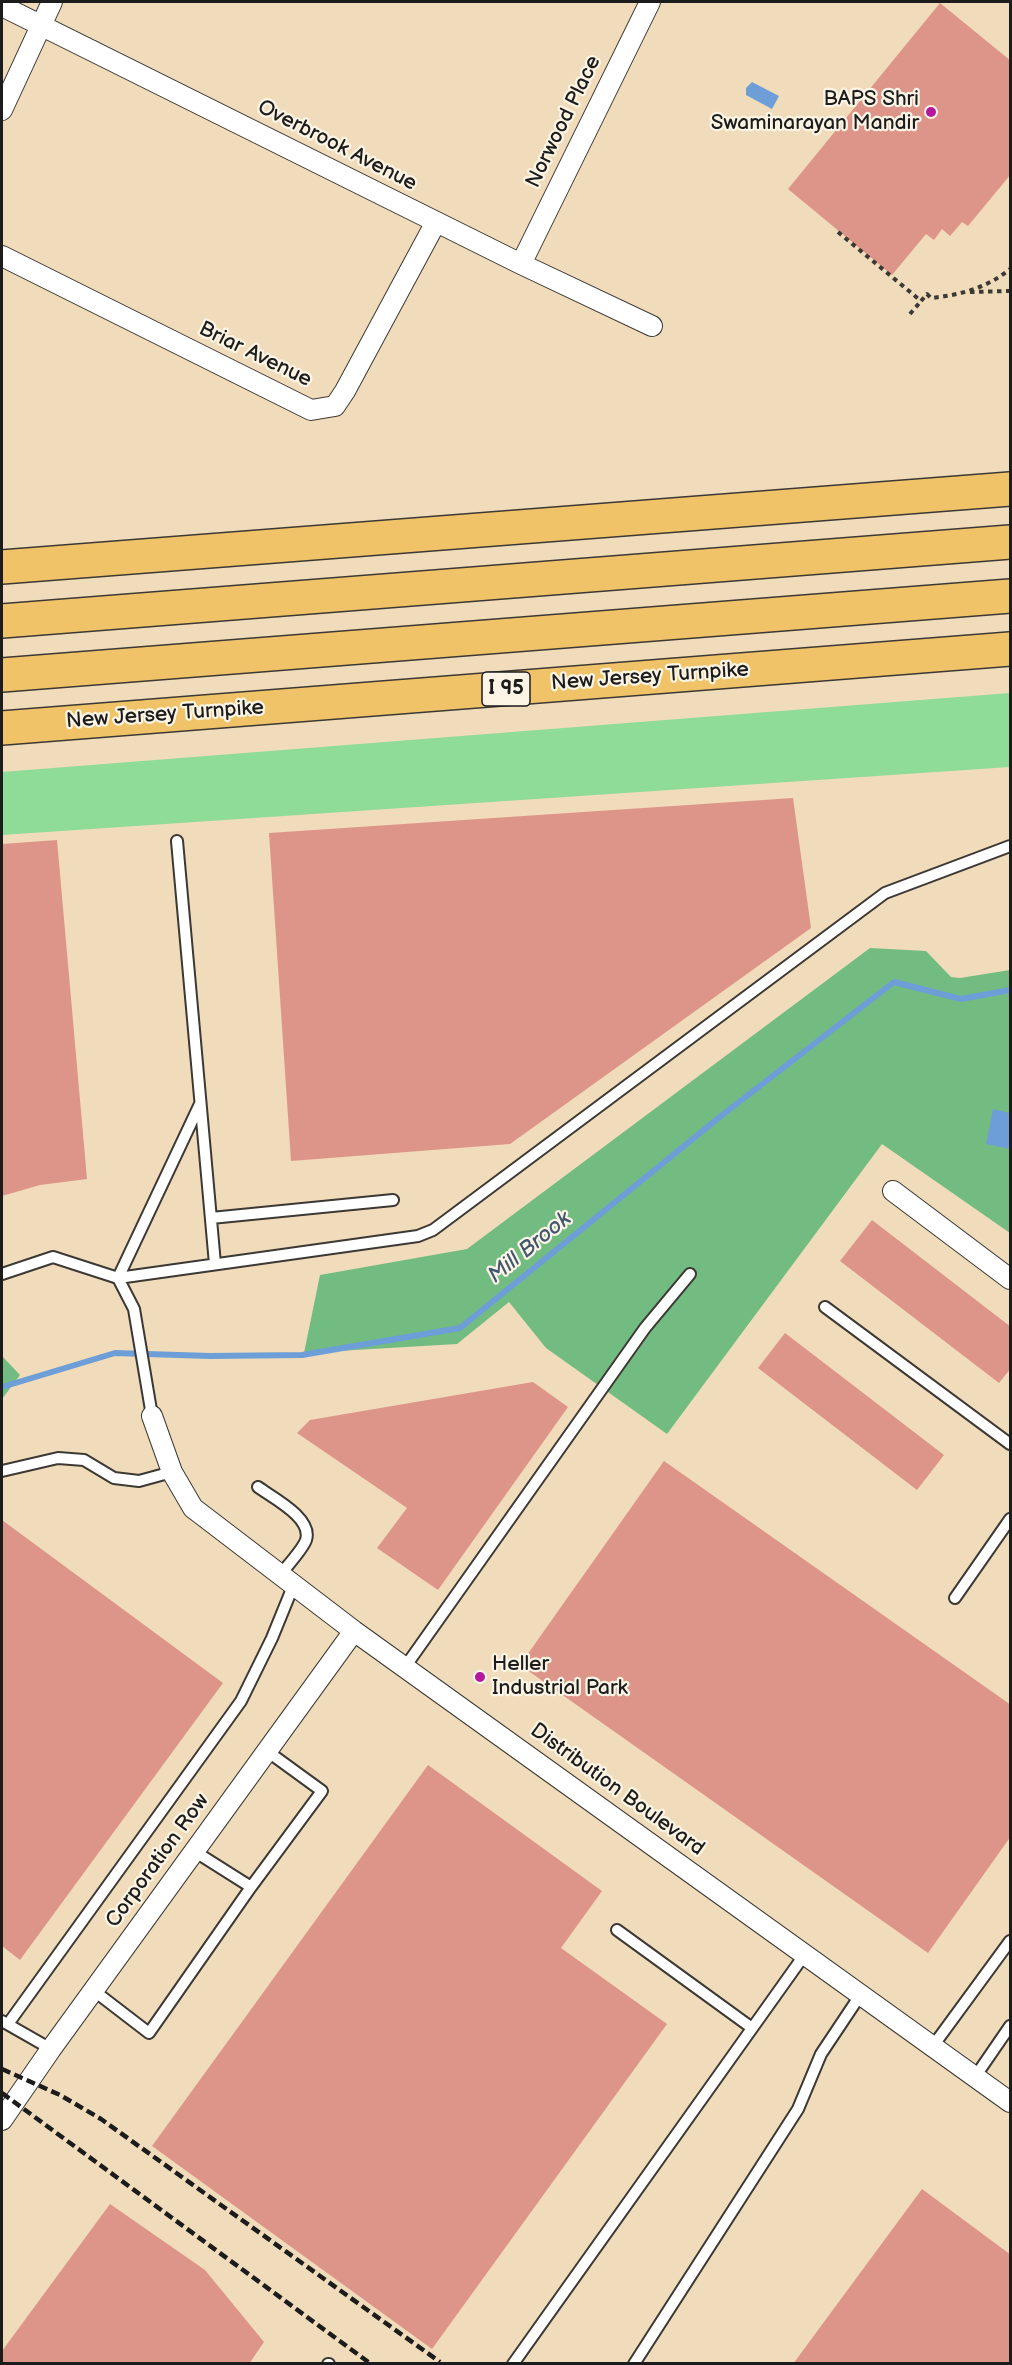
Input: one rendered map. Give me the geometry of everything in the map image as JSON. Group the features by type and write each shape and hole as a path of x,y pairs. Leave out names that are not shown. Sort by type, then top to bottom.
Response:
{"highway":[{"path":"2,567 1011,489"},
{"path":"2,621 1011,542"},
{"path":"2,675 1011,596"},
{"name":"New Jersey Turnpike","path":"2,728 1011,649"}],"street":[{"path":"2,110 52,2"},
{"name":"Norwood Place","path":"521,264 650,2"},
{"name":"Overbrook Avenue","path":"2,6 521,264 652,326"},
{"name":"Briar Avenue","path":"2,256 311,410 335,406 345,392 436,222"},
{"path":"893,1191 1011,1279"},
{"name":"Distribution Boulevard","path":"152,1416 172,1472 193,1508 354,1630 1011,2102"},
{"name":"Corporation Row","path":"2,2120 93,1990 354,1630"}],"lane":[{"path":"177,841 215,1264"},
{"path":"2,1274 52,1257 118,1278 418,1236 434,1230 885,893 1011,846"},
{"path":"118,1278 201,1102"},
{"path":"211,1218 393,1200"},
{"path":"405,1667 645,1328 690,1274"},
{"path":"118,1278 134,1309 152,1416"},
{"path":"825,1307 1011,1444"},
{"path":"2,1471 58,1458 84,1460 114,1478 139,1481 172,1472"},
{"path":"51,2049 5,2022 241,1701 272,1638 287,1579 306,1541 306,1530 299,1516 258,1487"},
{"path":"955,1598 1011,1519"},
{"path":"93,1990 149,2033 251,1887 322,1791 267,1751"},
{"path":"194,1851 251,1887"},
{"path":"617,1930 752,2028"},
{"path":"933,2046 1011,1941"},
{"path":"513,2364 805,1954"},
{"path":"634,2364 798,2109 821,2054 861,1994"},
{"path":"975,2077 1010,2029"}],"path":[{"path":"838,232 921,301"},
{"path":"966,292 996,279 1011,269"},
{"path":"910,314 927,294 931,298 966,292 1011,291"}],"green space":[{"path":"1010,693 1010,767 2,835 2,772"},
{"path":"870,948 926,951 951,977 960,978 1010,970 1010,1233 882,1144 667,1434 546,1348 509,1302 457,1344 304,1353 320,1275 467,1249"},
{"path":"2,1356 20,1375 2,1399"}],"water":[{"path":"752,82 779,96 772,109 746,95 746,88"},
{"path":"993,1109 1010,1113 1010,1149 986,1144"}],"building":[{"name":"BAPS Shri Swaminarayan Mandir","path":"940,3 1011,61 1011,174 968,226 962,222 950,236 942,229 934,240 926,234 892,275 788,189"},
{"path":"793,798 811,928 510,1144 291,1161 269,833"},
{"path":"57,840 87,1179 40,1185 2,1196 2,844"},
{"path":"872,1220 1011,1327 1011,1368 999,1383 840,1261"},
{"path":"785,1333 944,1455 917,1490 758,1368"},
{"path":"533,1382 568,1407 438,1590 377,1548 407,1508 297,1433 310,1420"},
{"path":"664,1461 1011,1705 1011,1836 928,1953 520,1665"},
{"path":"2,1520 223,1683 20,1960 2,1946"},
{"path":"428,1765 602,1891 561,1948 667,2024 432,2349 152,2146"},
{"path":"922,2189 1011,2255 1011,2364 793,2364"},
{"path":"110,2204 205,2270 264,2342 249,2364 2,2364 2,2351"}],"waterway":[{"name":"Mill Brook","path":"2,1387 115,1353 210,1356 302,1355 460,1328 721,1116 894,982 961,999 1010,990"}],"railway":[{"path":"2,2069 60,2095 101,2119 440,2362"},
{"path":"2,2093 371,2364"}],"place":[{"name":"BAPS Shri Swaminarayan Mandir","path":"931,112"},
{"name":"Heller Industrial Park","path":"480,1677"}]}
